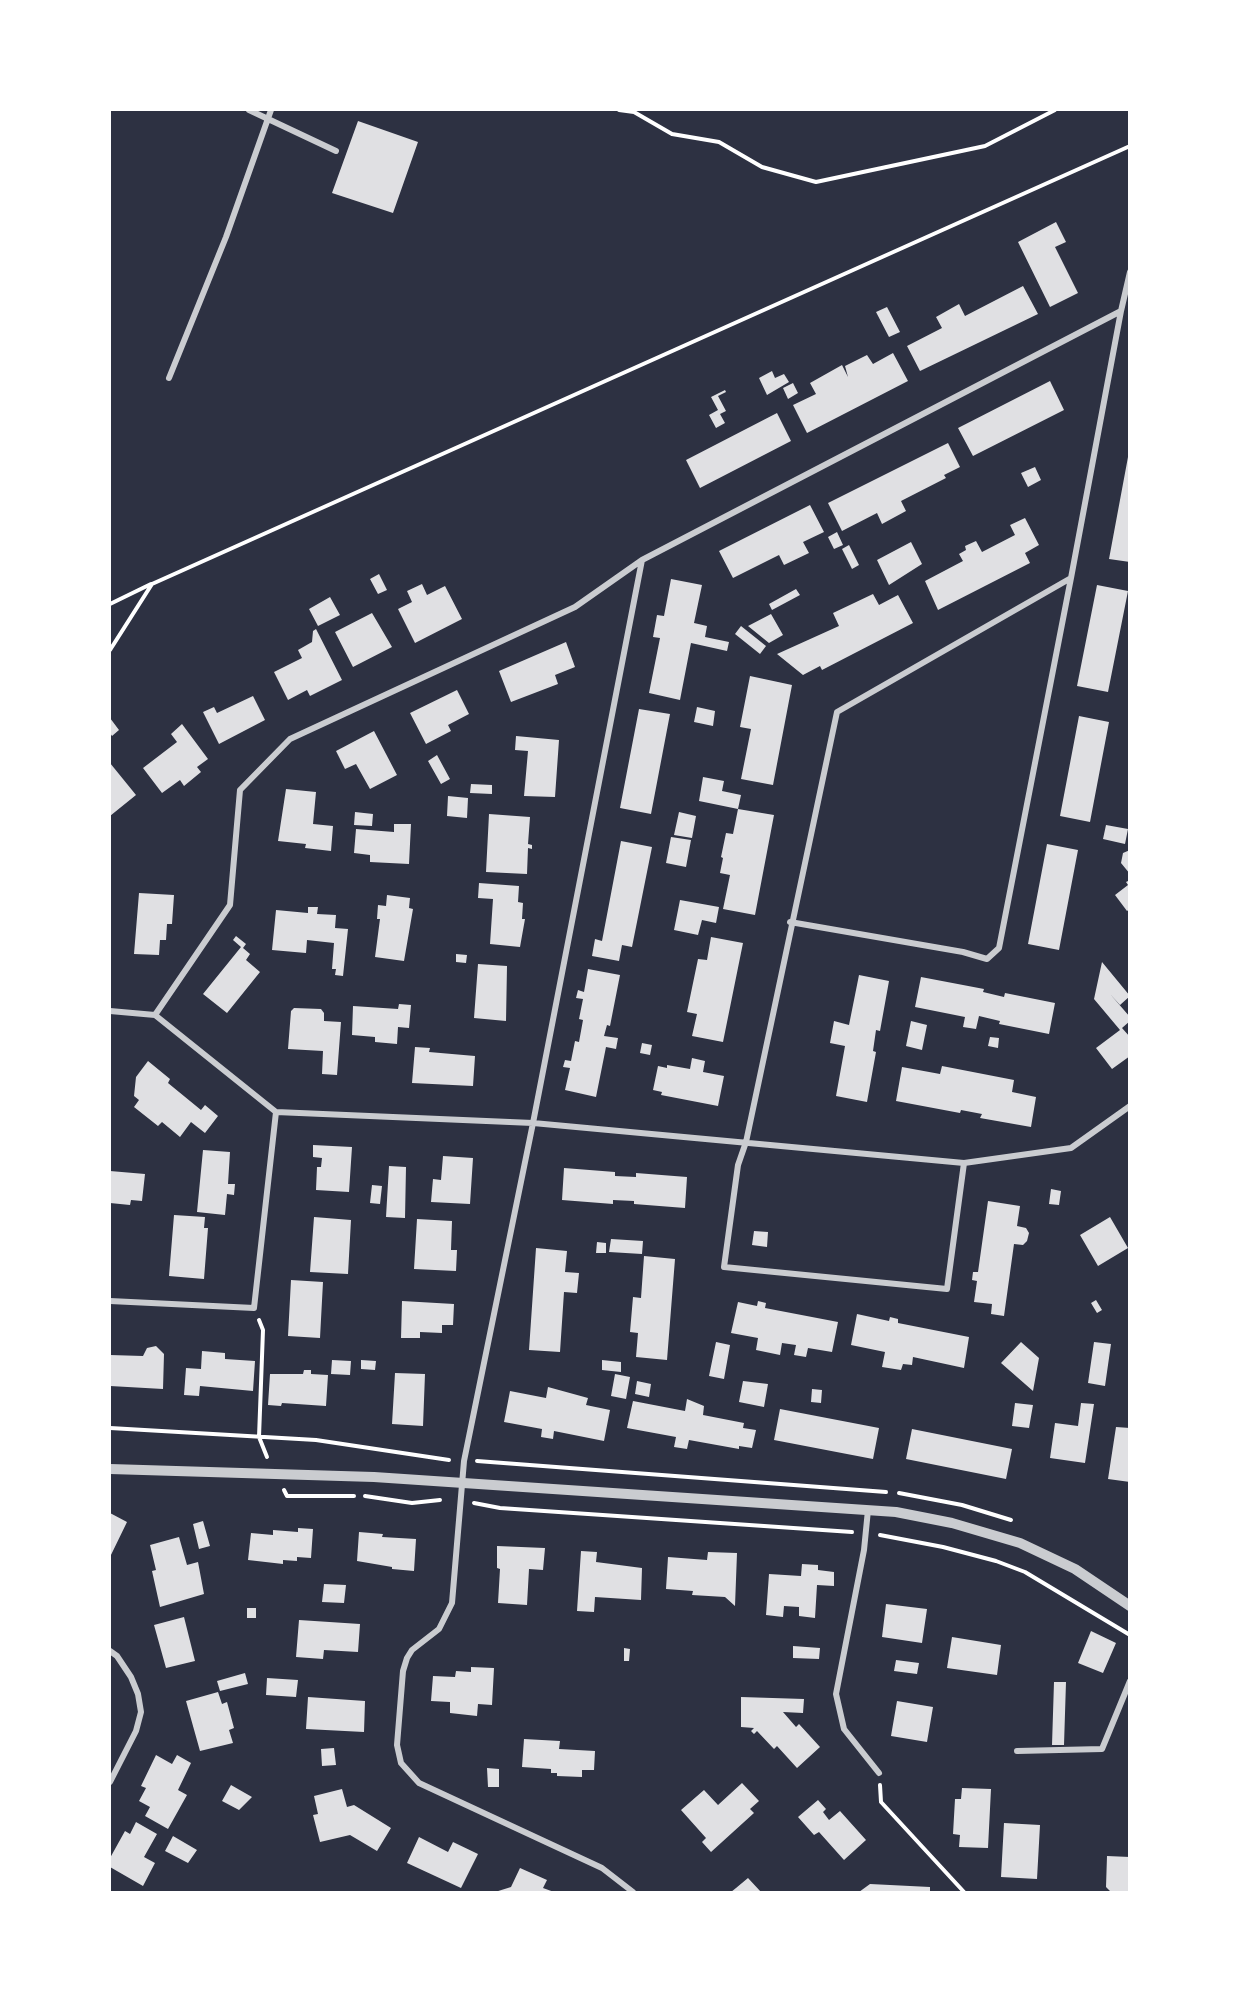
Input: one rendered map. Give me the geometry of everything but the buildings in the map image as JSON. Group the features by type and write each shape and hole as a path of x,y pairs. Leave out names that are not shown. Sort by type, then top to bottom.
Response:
{"street":[{"path":"249,110 336,151"},
{"path":"169,378 226,237 271,110"},
{"path":"790,922 963,952 987,959 999,948 1130,272"},
{"path":"155,1015 230,905 240,790 290,739 575,607 642,560 1121,311"},
{"path":"633,1893 602,1868 418,1783 401,1763 397,1745 405,1664 412,1650 439,1629 452,1603 462,1481 642,560"},
{"path":"964,1163 947,1289 724,1267 738,1166 746,1142 790,922 837,712 1071,578"},
{"path":"110,1011 155,1015 276,1112 533,1123 964,1163 1071,1148 1130,1106"},
{"path":"110,1301 254,1308 276,1112"},
{"path":"110,1469 462,1481 868,1509 952,1523 1020,1543 1075,1569 1130,1606"},
{"path":"868,1509 866,1532 836,1694 844,1729 879,1773"},
{"path":"110,1651 117,1656 131,1677 138,1694 141,1713 136,1731 110,1782"},
{"path":"1017,1751 1102,1749 1130,1681"}],"path":[{"path":"619,110 634,112 672,134 719,142 762,167 816,182 985,146 1055,110"},
{"path":"110,604 1130,146"},
{"path":"110,650 152,584"},
{"path":"254,1308 263,1330 259,1437 287,1496 364,1496 412,1503 461,1499 500,1508 866,1532 996,1561 1045,1582 1130,1635"},
{"path":"110,1428 259,1437"},
{"path":"879,1773 881,1802 964,1893"}]}
